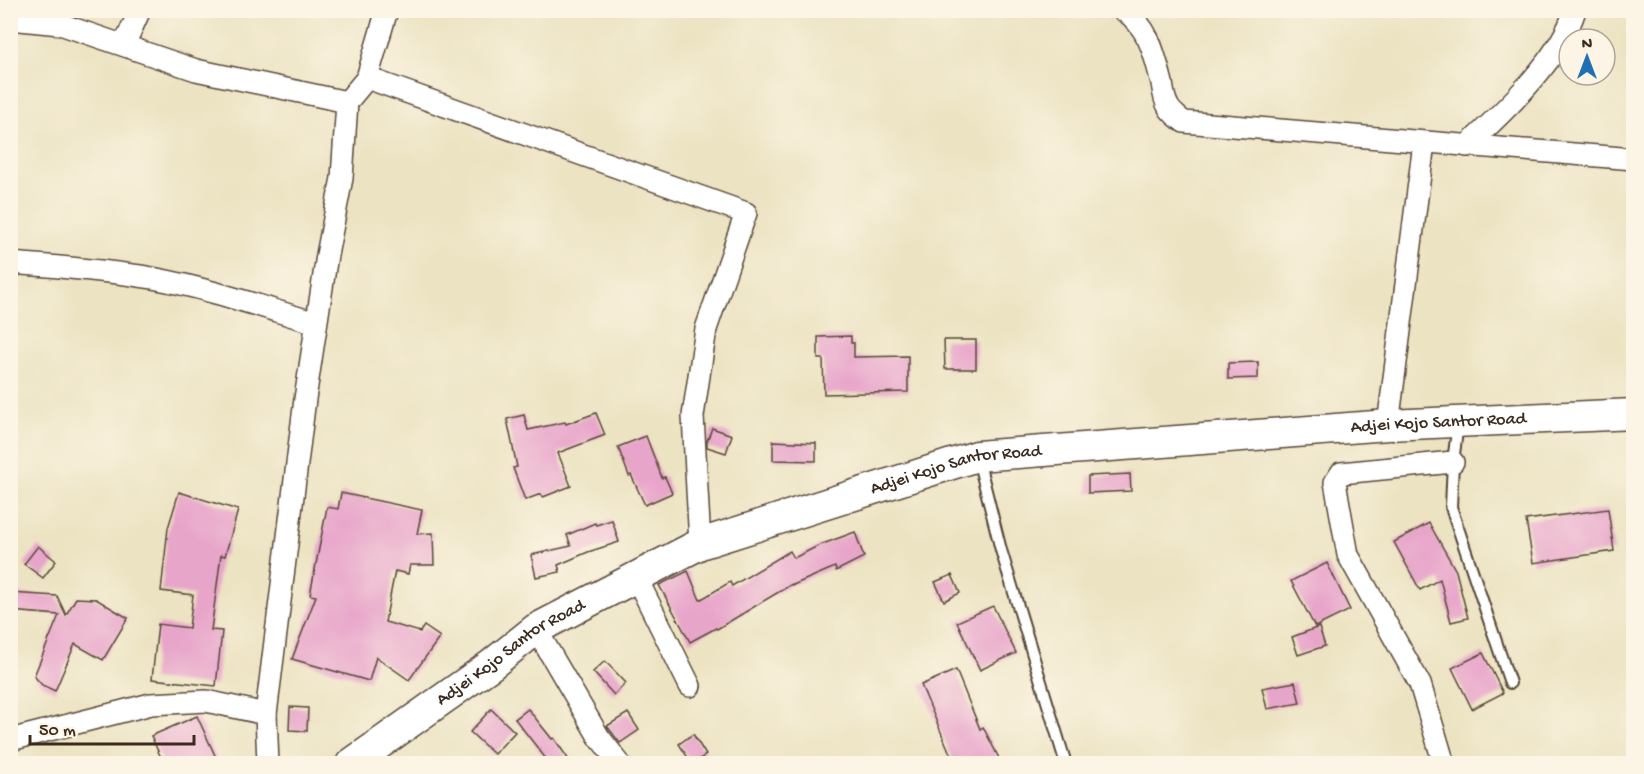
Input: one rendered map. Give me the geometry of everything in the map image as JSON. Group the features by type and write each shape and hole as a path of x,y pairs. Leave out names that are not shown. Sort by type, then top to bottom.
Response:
{"street":[{"path":"124,45 140,10"},
{"path":"268,764 266,714 303,411 327,255 342,178 347,102 367,78 387,10"},
{"path":"1467,146 1525,90 1560,42 1575,10"},
{"path":"1130,12 1147,35 1167,105 1184,122 1634,159"},
{"path":"10,19 60,24 196,70 347,102"},
{"path":"367,78 746,213 706,329 693,416 700,544"},
{"path":"1388,425 1424,143"},
{"path":"10,263 74,268 153,279 316,323"},
{"name":"Adjei Kojo Santor Road","path":"351,764 491,665 536,629 700,544 977,456 1388,425 1634,414"},
{"path":"1444,764 1420,684 1348,555 1335,482 1341,473 1453,462"},
{"path":"636,577 690,686"},
{"path":"536,629 598,737 620,764"},
{"path":"10,740 151,704 206,701 266,714"}],"lane":[{"path":"1458,422 1451,507 1510,683"},
{"path":"977,456 1001,550 1066,764"}],"building":[{"path":"851,336 851,343 854,343 854,357 908,356 908,392 824,394 823,359 818,359 818,337"},
{"path":"944,340 976,340 976,369 945,369"},
{"path":"1258,362 1258,378 1228,379 1228,363"},
{"path":"596,413 605,435 558,453 571,486 543,497 541,494 525,500 513,468 517,467 507,419 524,415 528,430 565,422 566,424"},
{"path":"712,428 732,435 726,453 707,447"},
{"path":"646,436 662,478 665,477 672,493 645,505 631,475 629,476 618,447"},
{"path":"773,441 816,443 816,461 773,460"},
{"path":"1130,474 1131,491 1088,493 1088,476"},
{"path":"179,492 238,510 225,556 221,555 211,630 222,631 216,686 152,679 158,624 189,628 193,595 161,591 168,528"},
{"path":"341,493 422,510 417,534 433,533 434,565 410,565 408,574 395,571 385,622 420,632 424,626 440,637 409,680 376,657 369,681 292,659 316,596 310,595 327,507 338,509"},
{"path":"1608,509 1614,551 1533,563 1526,520"},
{"path":"612,520 619,542 558,565 560,572 536,577 531,555 571,546 567,535 595,523 596,525"},
{"path":"1429,523 1456,571 1468,618 1451,622 1440,579 1420,590 1394,542"},
{"path":"855,532 864,557 836,571 835,567 792,584 717,629 690,642 659,585 688,571 700,600 730,582 732,586 790,551 794,558"},
{"path":"38,546 56,561 43,578 24,564"},
{"path":"1327,563 1350,610 1315,627 1291,581"},
{"path":"952,575 960,593 944,601 935,582"},
{"path":"10,593 57,596 66,615 76,598 96,599 128,618 103,660 75,644 55,691 42,685 34,676 59,615 10,611"},
{"path":"993,606 1016,653 980,670 957,622"},
{"path":"1319,627 1325,646 1298,655 1292,637"},
{"path":"1483,653 1503,693 1472,709 1452,668"},
{"path":"605,661 626,683 614,695 593,672"},
{"path":"956,670 980,729 983,727 1002,764 956,764 949,751 921,685"},
{"path":"1295,682 1300,703 1267,709 1262,688"},
{"path":"290,707 308,708 307,731 289,730"},
{"path":"491,709 515,732 494,754 470,732"},
{"path":"528,709 552,739 554,738 571,763 550,764 515,719"},
{"path":"628,713 639,730 620,743 607,726"},
{"path":"197,716 219,764 164,764 151,736"},
{"path":"693,734 706,755 692,764 679,744"}]}
